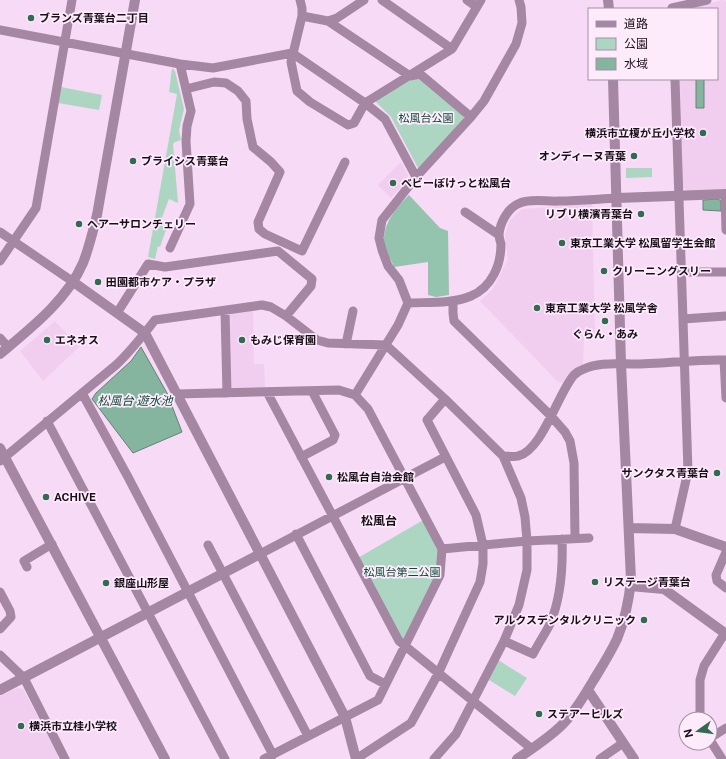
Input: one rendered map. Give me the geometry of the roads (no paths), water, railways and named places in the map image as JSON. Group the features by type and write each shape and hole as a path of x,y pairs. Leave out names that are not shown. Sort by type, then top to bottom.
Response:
{"street":[{"path":"0,261 36,208 72,0"},
{"path":"0,338 4,351 37,322 65,293 82,264 90,242 97,215 135,0"},
{"path":"300,0 302,16 290,62 297,91 310,102 348,125 354,124 365,103 452,49 479,4 467,0"},
{"path":"382,0 452,49"},
{"path":"355,395 398,325 408,303 399,280 388,266 382,250 379,238 382,220 416,177 423,171 484,101 516,44 522,23 519,0"},
{"path":"672,6 707,0"},
{"path":"328,21 337,18 362,1"},
{"path":"302,16 328,21 410,76 420,74 471,117"},
{"path":"0,30 180,64 213,68 292,53 365,103 385,119 416,177"},
{"path":"170,248 190,204 186,140 187,126 191,111 180,64"},
{"path":"517,759 546,740 564,723 588,690 617,639 626,610 630,586 613,80"},
{"path":"675,80 688,471 675,529"},
{"path":"186,89 214,82 226,83 238,91 246,101 247,119 253,147 271,162 280,172 258,222 259,229 265,234 302,251 345,162"},
{"path":"408,303 453,301 472,296 491,280 499,263 501,243 499,235 506,213 519,203 536,200 559,201 725,194 726,230"},
{"path":"465,212 499,235"},
{"path":"0,232 145,333 345,717 356,759 411,723 438,674 480,582 483,564 483,545 476,515 427,420 445,399"},
{"path":"117,313 148,264 165,267 278,251 312,279 311,286 286,316"},
{"path":"682,272 726,272"},
{"path":"453,301 454,321 551,416 565,432 570,441 574,463 575,538"},
{"path":"2,459 116,365 129,352 155,320 262,305 271,306 317,340 328,343 386,345 445,399 503,456 521,498 525,517 527,570 519,605 504,641 456,734 434,759"},
{"path":"225,311 227,393"},
{"path":"346,344 353,311"},
{"path":"683,319 726,316"},
{"path":"503,456 519,456 530,450 574,374 585,368 596,365 725,360 726,398"},
{"path":"82,393 188,592 269,757 378,700 440,575 442,549 368,410 355,395 339,390 177,394"},
{"path":"301,457 333,440 335,435 312,391"},
{"path":"267,392 399,641 532,749"},
{"path":"47,421 225,759"},
{"path":"0,448 2,459 52,544 165,759"},
{"path":"0,690 445,457"},
{"path":"629,528 675,529 726,547"},
{"path":"296,534 370,676 385,684"},
{"path":"442,549 527,541 589,538"},
{"path":"504,641 533,654 550,624 560,592 562,539"},
{"path":"24,561 52,544"},
{"path":"208,545 308,736"},
{"path":"726,552 716,576 717,581 726,588"},
{"path":"630,586 664,589 726,634 704,666 700,680 700,711"},
{"path":"0,592 10,611 11,617 0,629"},
{"path":"0,655 24,678 65,759"},
{"path":"588,690 634,759"},
{"path":"600,759 623,743"}],"water":[{"path":"696,80 704,80 704,108 696,108"},
{"path":"718,199 721,201 721,211 703,210 703,200"},
{"name":"松風台 遊水池","path":"141,347 167,393 182,432 133,453 92,399 96,393 131,361"}],"place":[{"name":"ブランズ青葉台二丁目","path":"31,18"},
{"name":"横浜市立榎が丘小学校","path":"703,133"},
{"name":"オンディーヌ青葉","path":"634,156"},
{"name":"ブライシス青葉台","path":"133,161"},
{"name":"ベビーぽけっと松風台","path":"393,183"},
{"name":"リブリ横濱青葉台","path":"641,214"},
{"name":"ヘアーサロンチェリー","path":"79,224"},
{"name":"東京工業大学 松風留学生会館","path":"562,243"},
{"name":"クリーニングスリー","path":"604,271"},
{"name":"田園都市ケア・プラザ","path":"98,282"},
{"name":"東京工業大学 松風学舎","path":"537,308"},
{"name":"ぐらん・あみ","path":"605,321"},
{"name":"エネオス","path":"47,340"},
{"name":"もみじ保育園","path":"242,340"},
{"name":"サンクタス青葉台","path":"717,473"},
{"name":"松風台自治会館","path":"329,477"},
{"name":"ACHIVE","path":"46,497"},
{"name":"リステージ青葉台","path":"595,582"},
{"name":"銀座山形屋","path":"106,583"},
{"name":"アルクスデンタルクリニック","path":"644,620"},
{"name":"ステアーヒルズ","path":"539,714"},
{"name":"横浜市立桂小学校","path":"21,726"}],"district":[{"name":"松風台","path":"379,521"}],"park label":[{"name":"松風台公園","path":"426,118"},
{"name":"松風台第二公園","path":"402,572"}]}
